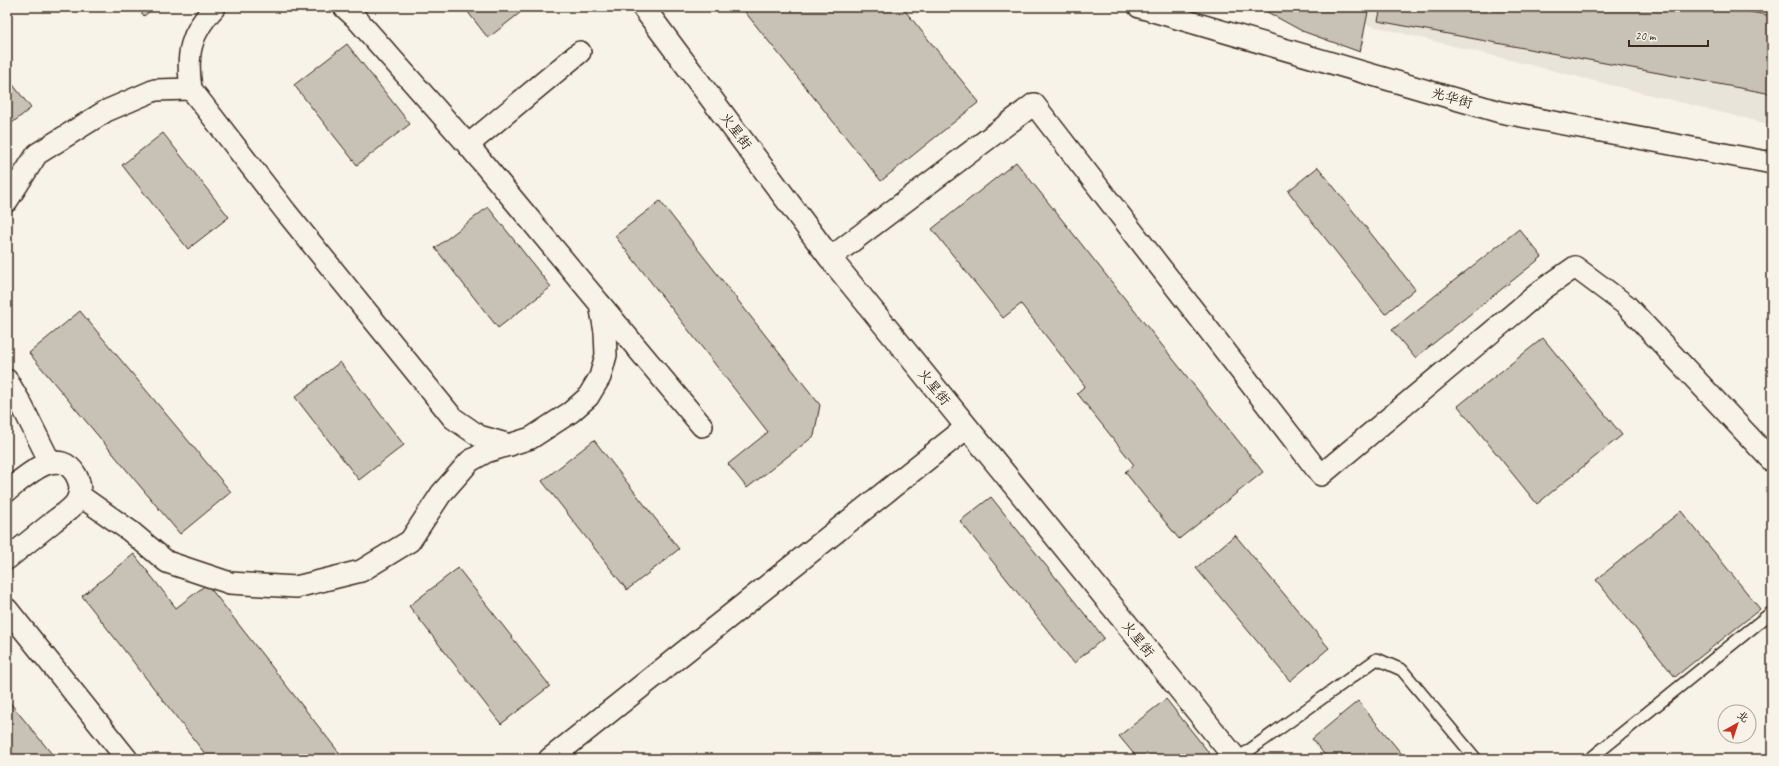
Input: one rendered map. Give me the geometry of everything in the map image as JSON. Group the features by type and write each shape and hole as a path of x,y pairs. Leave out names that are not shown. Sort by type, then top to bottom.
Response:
{"street":[{"path":"215,7 204,19 192,41 188,65 191,89 286,212 453,418 479,436 510,445"},
{"path":"344,7 355,17 468,145 702,426"},
{"name":"火星街","path":"643,7 830,258 966,428 1237,759"},
{"name":"光华街","path":"1139,7 1500,112 1772,163"},
{"path":"468,145 580,52"},
{"path":"7,201 37,154 106,111 155,90 191,89"},
{"path":"830,258 1034,104 1321,475 1542,290 1575,267 1626,305 1772,461"},
{"path":"79,495 130,531 167,562 230,583 296,587 361,571 410,540 441,494 470,461 486,452 531,438 571,412 588,397 600,377 606,355 605,332 600,304"},
{"path":"7,380 20,402 50,462"},
{"path":"550,759 966,428"},
{"path":"7,491 42,465 50,462 67,465 74,471 80,486 79,495 69,509 7,559"},
{"path":"7,609 127,759"}],"lane":[{"path":"1590,759 1772,612"},
{"path":"1237,759 1377,659 1402,670 1476,759"}],"shaded area":[{"path":"1296,7 1772,7 1772,125"}],"building":[{"path":"137,7 155,7 144,16"},
{"path":"464,7 517,7 521,12 488,38"},
{"path":"741,7 902,7 979,102 881,181"},
{"path":"1258,7 1369,7 1360,52 1302,31"},
{"path":"1381,7 1725,7 1772,16 1772,94 1378,21"},
{"path":"347,44 410,124 357,165 294,85"},
{"path":"7,77 31,108 7,127"},
{"path":"163,133 229,217 188,249 122,165"},
{"path":"1016,162 1263,472 1179,539 1125,472 1134,465 1077,393 1085,386 1021,304 1003,318 932,229"},
{"path":"1318,167 1415,289 1385,314 1288,191"},
{"path":"660,201 820,405 814,436 747,488 728,464 768,432 615,236"},
{"path":"488,207 551,287 498,328 435,248"},
{"path":"1519,229 1542,257 1415,358 1392,330"},
{"path":"80,311 231,492 180,534 29,353"},
{"path":"1543,338 1622,435 1537,504 1458,406"},
{"path":"340,362 404,445 359,480 295,397"},
{"path":"594,440 679,549 627,590 542,481"},
{"path":"991,497 1104,638 1074,663 960,521"},
{"path":"1681,511 1760,609 1675,677 1596,580"},
{"path":"1235,535 1329,648 1290,681 1196,568"},
{"path":"134,554 176,608 207,584 344,759 209,759 82,596"},
{"path":"458,568 550,686 501,724 409,606"},
{"path":"7,699 56,759 7,759"},
{"path":"1166,699 1214,759 1138,759 1119,736"},
{"path":"1358,701 1406,759 1328,759 1312,739"}]}
